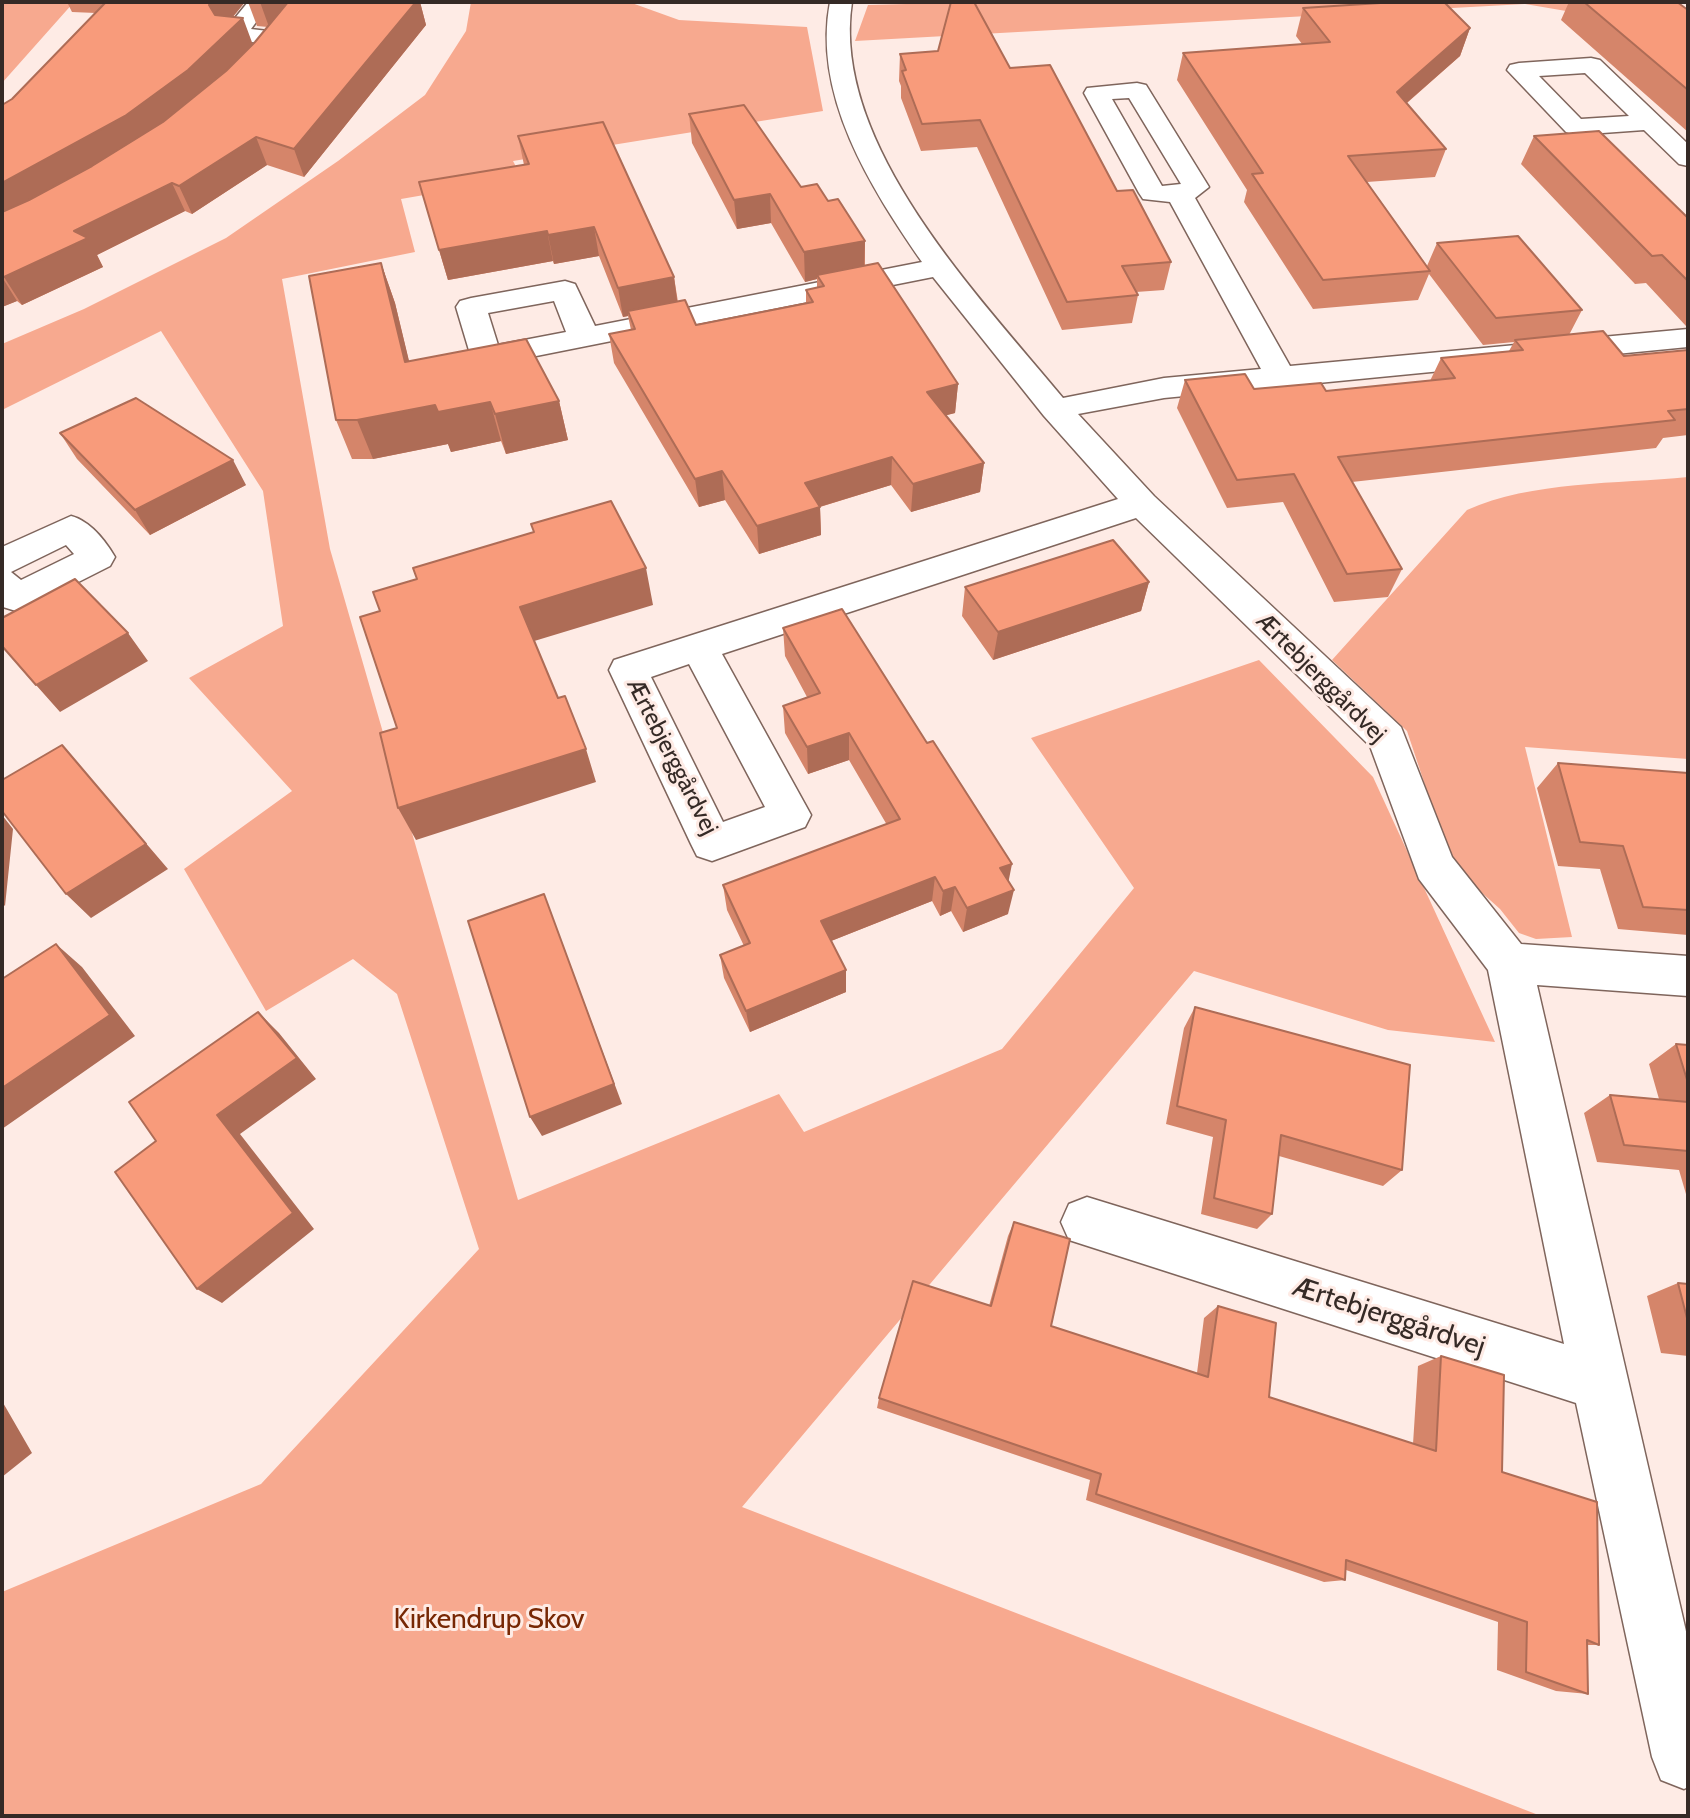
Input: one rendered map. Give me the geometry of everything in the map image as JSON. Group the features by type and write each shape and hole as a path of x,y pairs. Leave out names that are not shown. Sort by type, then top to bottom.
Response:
{"street":[{"path":"260,2 234,34 277,38"},
{"name":"Ærtebjerggårdvej","path":"841,2 836,31 844,84 863,137 894,202 940,267 1055,409 1142,504 1387,738 1434,866 1509,963 1599,1383 1684,1757"},
{"path":"258,59 295,14"},
{"path":"1650,122 1688,158"},
{"path":"1180,195 1280,376"},
{"path":"584,338 940,267"},
{"path":"1055,409 1164,388 1688,338"},
{"name":"Ærtebjerggårdvej","path":"699,647 790,815 712,844 628,670 699,647 1142,504"},
{"path":"2,562 71,528 97,557 16,598 2,582"},
{"path":"1509,963 1688,976"},
{"name":"Ærtebjerggårdvej","path":"1087,1222 1599,1383"}],"green space":[{"path":"2,2 74,2 2,83"},
{"name":"Kirkendrup Skov","path":"471,2 629,2 679,20 807,27 823,111 513,161 522,178 401,199 415,252 282,279 330,549 518,1200 779,1094 804,1132 1002,1049 1134,888 1031,738 1259,660 1373,777 1495,1042 1388,1030 1194,971 742,1507 1541,1816 2,1816 2,1592 261,1484 479,1249 397,994 353,959 266,1011 184,869 292,791 189,678 283,626 263,491 161,331 2,410 2,344 84,309 226,238 338,161 425,95 466,31"},
{"path":"982,2 1676,2 1566,11 1525,4 855,41 868,5"},
{"path":"1688,477 1688,759 1525,747 1572,937 1536,939 1519,933 1500,909 1452,866 1407,731 1332,660 1467,510 1547,489"}],"building":[{"path":"106,2 212,2 209,5 215,15 243,18 188,70 125,116 2,183 2,105 12,99"},
{"path":"288,2 416,2 294,149 256,137 179,186 172,183 74,231 88,238 4,277 2,275 2,212 92,166 163,122 226,71"},
{"path":"951,2 974,2 1010,68 1050,65 1117,191 1133,190 1171,262 1122,266 1138,295 1067,302 980,120 922,124 902,71 906,70 900,54 938,51"},
{"path":"1444,2 1470,28 1397,92 1446,149 1348,156 1430,271 1323,280 1252,174 1263,173 1183,53 1330,42 1303,8"},
{"path":"1584,2 1677,2 1688,10 1688,90"},
{"path":"744,105 801,187 817,184 828,201 838,199 865,241 804,252 770,194 734,200 689,114"},
{"path":"603,122 674,277 618,288 594,227 548,235 547,231 439,250 419,182 529,164 518,136"},
{"path":"1599,131 1688,218 1688,281 1662,255 1652,256 1534,136"},
{"path":"1518,236 1582,310 1496,318 1437,243"},
{"path":"381,263 405,362 526,339 559,401 495,414 490,402 438,412 435,405 357,420 336,420 309,276"},
{"path":"878,263 958,384 927,392 984,463 913,484 892,457 805,483 820,507 757,526 722,471 695,479 609,334 635,329 628,311 685,300 696,325 813,302 806,290 824,286 817,275"},
{"path":"1603,331 1624,356 1688,350 1688,409 1668,411 1675,420 1338,457 1402,569 1347,574 1294,474 1237,480 1185,380 1245,374 1254,389 1321,383 1326,391 1455,378 1441,358 1523,350 1515,340"},
{"path":"136,398 233,460 135,510 60,433"},
{"path":"611,501 646,568 520,607 558,698 565,696 586,749 398,808 380,733 397,728 360,617 380,611 373,592 417,579 413,568 534,532 531,524"},
{"path":"1113,540 1149,582 998,632 965,587"},
{"path":"75,579 128,633 36,685 2,646 2,618"},
{"path":"842,609 927,743 933,741 1012,864 1000,868 1014,890 967,908 955,887 943,891 935,877 821,921 846,970 746,1011 720,955 750,943 723,885 900,819 849,733 807,747 783,706 820,693 783,628"},
{"path":"62,745 146,844 66,894 2,811 2,780"},
{"path":"1558,763 1688,773 1688,910 1643,907 1623,846 1580,842"},
{"path":"544,894 614,1084 530,1117 468,921"},
{"path":"56,944 110,1015 2,1088 2,979"},
{"path":"1195,1007 1410,1065 1402,1170 1281,1135 1272,1214 1214,1198 1226,1120 1177,1106"},
{"path":"258,1012 297,1058 217,1115 293,1213 197,1289 115,1172 156,1141 129,1102"},
{"path":"1676,1044 1688,1045 1688,1083"},
{"path":"1610,1095 1688,1102 1688,1151 1624,1145"},
{"path":"1014,1222 1070,1239 1051,1326 1208,1377 1218,1306 1276,1323 1269,1397 1436,1451 1441,1356 1504,1375 1502,1472 1597,1502 1599,1645 1587,1640 1588,1694 1526,1672 1527,1622 1346,1560 1345,1580 1096,1494 1101,1474 879,1398 913,1281 991,1306"},
{"path":"1678,1283 1688,1284 1688,1322"}]}
